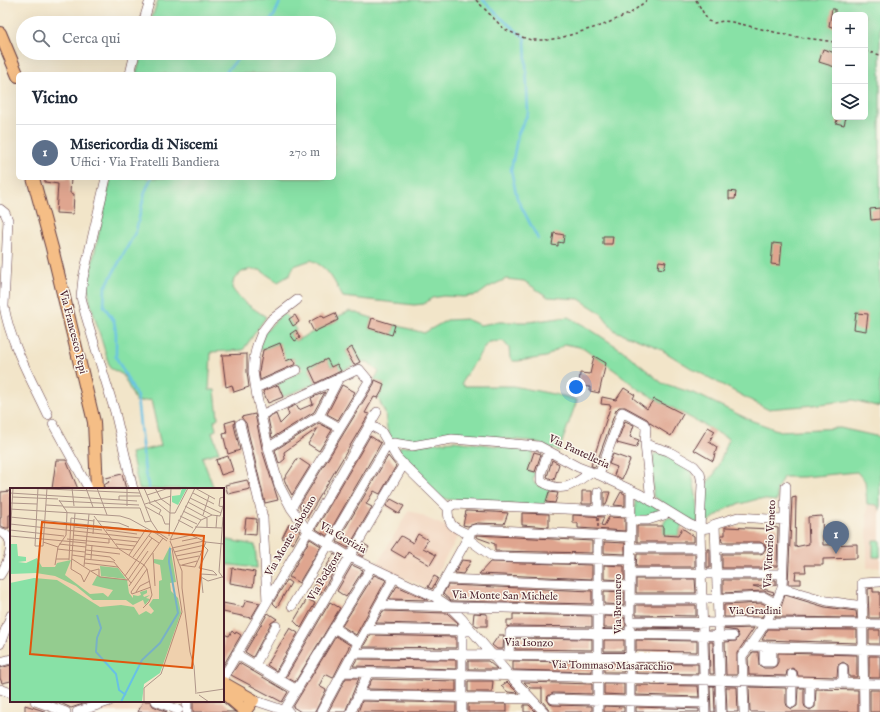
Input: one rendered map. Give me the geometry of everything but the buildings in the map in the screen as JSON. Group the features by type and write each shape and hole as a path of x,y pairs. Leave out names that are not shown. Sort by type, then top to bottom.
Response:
{"main road":[{"path":"0,33 16,72"},
{"name":"Via Francesco Pepi","path":"34,180 52,248 94,422 97,488"},
{"path":"224,678 253,700 245,712 224,693"}],"street":[{"path":"145,16 150,0"},
{"path":"130,72 133,60"},
{"path":"106,180 83,278 81,297 115,412 133,488"},
{"path":"0,209 5,213 8,220 4,306 6,317 21,357 48,415"},
{"name":"Via Gorizia","path":"297,300 271,320 262,332 257,345 253,371 268,447 279,484 291,508 308,531 328,544 372,568 435,597 450,607 462,619 467,631"},
{"path":"261,415 358,369 369,381 291,508"},
{"path":"256,388 297,370"},
{"path":"268,447 319,416 339,378"},
{"name":"Via Monte Sabotino","path":"224,678 236,654 378,412"},
{"path":"548,451 541,474 541,481 548,485 565,488 572,486 595,473 622,412 644,424 646,428 645,444 651,501"},
{"path":"319,416 340,428"},
{"path":"53,424 88,488"},
{"path":"240,424 263,518 267,602"},
{"path":"370,425 381,431 386,437 388,444 397,458 448,508 448,519 451,525 469,537 493,557 630,560"},
{"name":"Via Pantelleria","path":"388,444 394,443 412,446 452,439 539,446 578,467 595,473 640,494 689,524 700,529"},
{"path":"292,606 388,444"},
{"path":"553,699 630,701 705,707 702,548 700,529 702,484 700,473 694,466 668,451 645,444"},
{"name":"Via Podgora","path":"278,679 404,464"},
{"name":"Via Vittorio Veneto","path":"744,712 742,656 766,623 782,588 786,486"},
{"path":"598,492 598,511"},
{"name":"Via Brennero","path":"630,712 631,495"},
{"path":"448,508 454,504 598,511 648,520 664,515 666,510"},
{"path":"700,529 708,528 715,524 738,517 784,520"},
{"path":"715,524 721,712"},
{"path":"435,597 472,530 477,529 631,537"},
{"path":"0,532 6,534 10,538"},
{"path":"598,536 598,712"},
{"path":"0,575 7,565 10,548"},
{"path":"631,548 702,548"},
{"path":"716,548 760,548"},
{"path":"253,700 285,711 334,628 372,568"},
{"path":"630,573 782,574"},
{"path":"321,712 394,578"},
{"path":"445,579 630,586"},
{"path":"864,712 862,583 880,582"},
{"path":"782,588 827,601 863,606"},
{"path":"630,599 718,599 764,597 776,604"},
{"name":"Via Monte San Michele","path":"379,605 630,611"},
{"path":"5,637 10,619"},
{"name":"Via Gradini","path":"630,621 880,624"},
{"path":"254,665 276,626"},
{"path":"334,628 358,643"},
{"path":"366,628 467,631 492,655 544,712"},
{"path":"462,712 462,654 467,631"},
{"path":"509,655 510,632 733,636"},
{"path":"749,646 880,650"},
{"name":"Via Isonzo","path":"353,653 704,658"},
{"path":"236,654 297,690"},
{"path":"0,662 10,659"},
{"path":"843,668 843,684"},
{"name":"Via Tommaso Masaracchio","path":"343,672 721,680 743,682 792,678 810,683 880,684"},
{"path":"351,712 368,673"},
{"path":"792,678 792,703"},
{"path":"810,683 810,704"},
{"path":"0,688 10,684"},
{"path":"0,688 10,693"},
{"path":"359,695 531,699"},
{"path":"253,700 272,712"},
{"path":"41,702 66,712"},
{"path":"77,712 107,702"},
{"path":"159,702 180,709"}],"path":[{"path":"476,0 504,29 522,38 531,40 546,40 560,38 603,25 631,13 647,0"},
{"path":"696,0 708,21 714,23 723,21 791,36 832,42"},
{"path":"868,52 880,55"},
{"path":"598,511 598,536"}],"shaded area":[{"path":"867,504 877,505 880,510 880,567 867,568"},
{"path":"409,510 460,533 428,588 376,566"},
{"path":"126,702 143,702 138,712 97,712"}],"green space":[{"path":"158,0 880,0 880,407 853,400 767,409 691,368 657,347 615,331 601,313 579,299 548,297 524,281 506,279 489,287 478,295 464,297 443,296 432,298 424,304 414,305 343,297 327,271 311,260 294,266 290,275 278,282 260,270 251,269 242,272 234,279 232,288 235,293 247,304 266,317 243,350 211,352 209,390 215,390 218,418 214,421 216,430 212,432 219,452 202,457 214,488 139,488 131,453 161,446 151,400 136,402 123,375 110,368 90,302 88,289 111,180 336,180 336,72 137,72 140,60 336,60 336,16 152,16"},
{"path":"350,311 372,318 369,328 392,335 395,325 424,333 447,320 466,319 480,325 498,322 529,322 568,317 622,350 662,383 696,394 750,420 780,431 840,428 880,437 880,510 877,505 867,504 865,481 857,472 803,477 783,477 777,489 777,501 758,499 729,507 705,524 706,484 715,473 729,439 638,389 584,348 565,344 546,357 513,361 510,358 509,348 503,341 489,342 463,380 462,384 465,386 513,386 577,400 559,451 531,441 453,435 411,443 392,441 387,429 385,413 378,398 384,384 374,380 379,372 368,362 360,362 352,347 346,351 354,365 341,371 337,364 331,367 327,359 309,368 316,383 283,397 277,383 303,370 300,365 296,366 293,358 260,372 260,365 284,354 279,343 263,350 258,349 265,332 283,313 296,330 290,334 295,341 338,320 337,317"},
{"path":"453,441 534,450 528,470 535,472 533,480 535,484 550,489 544,506 464,502 455,499 449,500 441,497 400,457 399,447"},
{"path":"657,453 664,454 691,469 698,505 698,524 683,517 653,496 653,455"},
{"path":"635,495 661,512 656,515 635,518"},
{"path":"669,517 682,524 678,536 663,535 664,523"},
{"path":"224,539 255,545 257,568 224,564"},
{"path":"873,540 880,540 880,557 873,557"}],"waterway":[{"path":"274,16 281,0"},
{"path":"483,0 500,17 525,38 528,113 518,134 511,170 517,198 538,239"},
{"path":"226,72 237,60"},
{"path":"149,488 145,473 137,397 116,357 116,333 114,321 104,306 105,288 136,231 145,192 150,180"}],"place":[{"name":"Misericordia di Niscemi","path":"836,554"}]}
